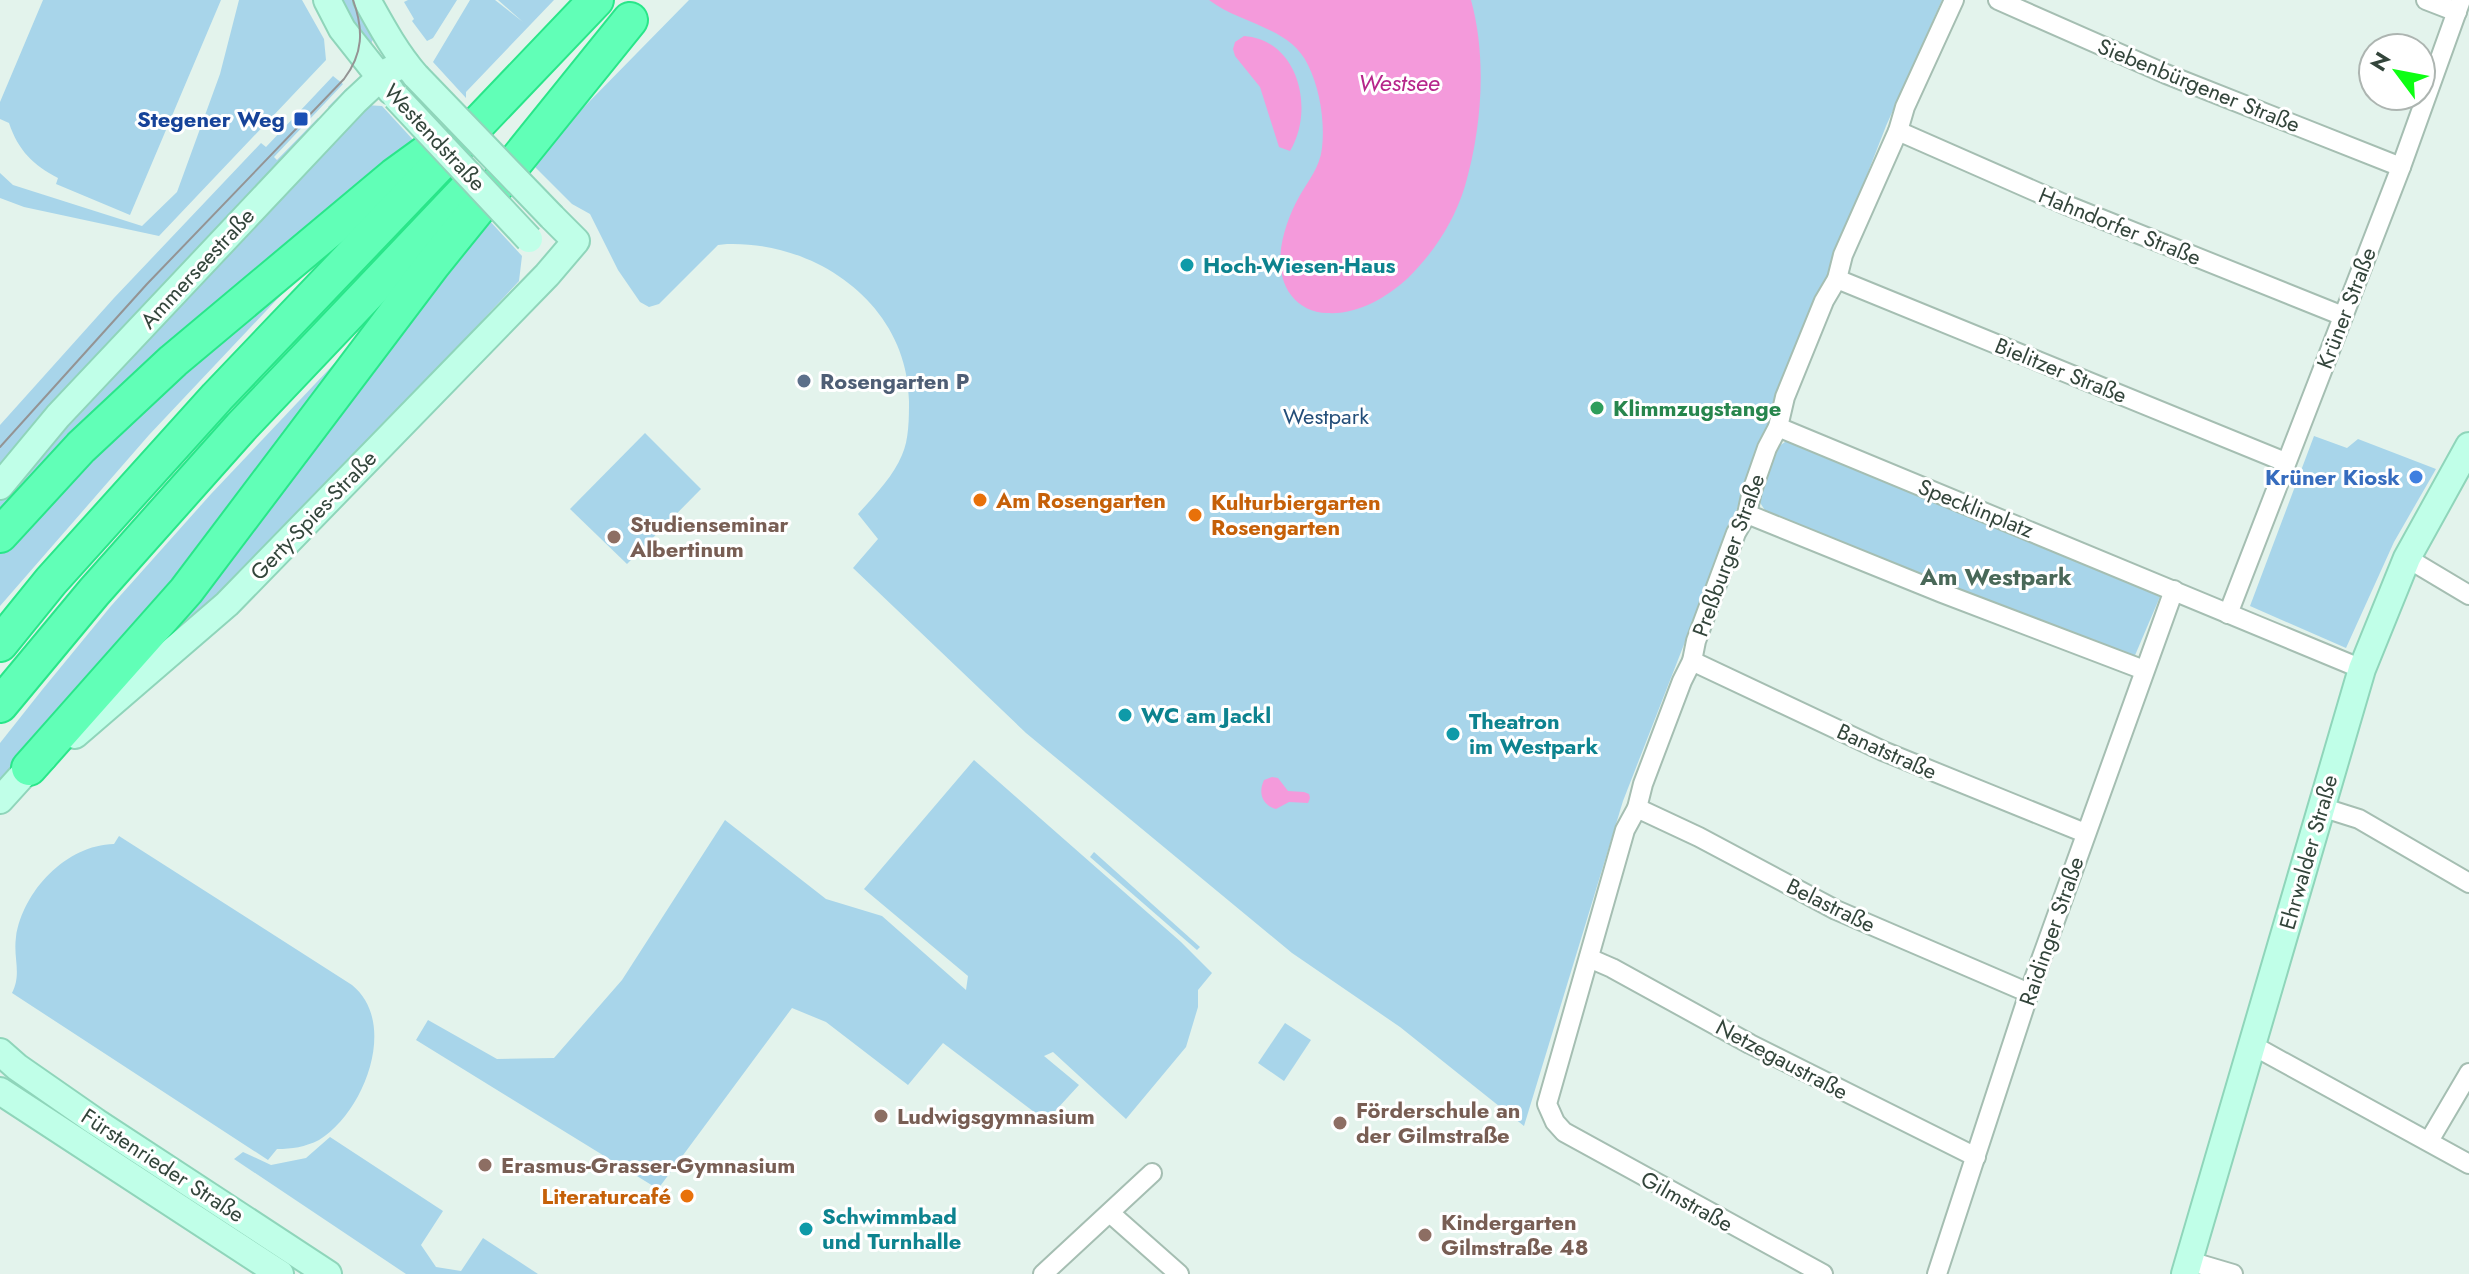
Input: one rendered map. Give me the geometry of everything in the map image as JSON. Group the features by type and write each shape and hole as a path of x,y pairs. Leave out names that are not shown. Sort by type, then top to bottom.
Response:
{"highway":[{"path":"0,644 51,581 217,397 596,0"},
{"path":"0,705 94,592 241,427 508,144 640,10"},
{"path":"29,768 186,591 433,264 640,10"},
{"path":"0,535 81,447 173,361 394,176 502,99"}],"main road":[{"name":"Westendstraße","path":"327,0 342,29 388,87 555,265"},
{"name":"Westendstraße","path":"367,0 411,70 576,241"},
{"name":"Ammerseestraße","path":"0,486 58,416 355,101 388,87 411,70"},
{"name":"Gerty-Spies-Straße","path":"29,768 69,739 227,604 576,241"},
{"name":"Ehrwalder Straße","path":"2187,1267 2362,669 2407,558 2469,446"},
{"path":"0,800 29,768"},
{"name":"Fürstenrieder Straße","path":"0,1052 96,1122 328,1274"},
{"name":"Fürstenrieder Straße","path":"0,1091 267,1270"}],"street":[{"name":"Preßburger Straße","path":"1555,1122 1547,1104 1625,830 1637,808 1665,725 1692,661 1696,641 1736,533 1747,514 1767,448 1778,427 1785,397 1824,301 1837,279 1843,255 1898,131 1905,107 1954,0"},
{"name":"Siebenbürgener Straße","path":"1998,0 2166,74 2401,167"},
{"path":"2426,0 2459,6"},
{"name":"Krüner Straße","path":"2228,614 2401,167 2459,6"},
{"name":"Hahndorfer Straße","path":"1898,131 2064,204 2343,316"},
{"name":"Bielitzer Straße","path":"1837,279 2285,462"},
{"name":"Specklinplatz","path":"1778,427 2362,669"},
{"path":"1747,514 2144,670"},
{"path":"2407,558 2469,595"},
{"name":"Raidinger Straße","path":"1937,1274 2029,993 2174,590"},
{"name":"Banatstraße","path":"1692,661 1883,751 2085,833"},
{"path":"2321,807 2359,819 2469,883"},
{"name":"Belastraße","path":"1637,808 1699,837 1836,910 2029,993"},
{"name":"Netzegaustraße","path":"1589,958 1799,1069 1976,1157"},
{"path":"2251,1048 2263,1051 2469,1164"},
{"path":"2429,1141 2469,1073"},
{"name":"Gilmstraße","path":"1555,1122 1564,1132 1606,1156 1823,1274"},
{"path":"1043,1274 1152,1173"},
{"path":"1110,1213 1179,1274"},
{"path":"2187,1267 2233,1274"}],"green space":[{"path":"43,0 221,0 130,215 56,184 58,178 28,156 9,123 0,119 0,102"},
{"path":"239,0 302,0 324,39 326,60 159,236 24,207 0,198 0,173 13,185 142,226 177,192 220,74"},
{"path":"338,0 358,0 377,32 369,47"},
{"path":"457,0 433,38 427,41 412,21 414,19 404,2"},
{"path":"470,0 495,0 523,22 498,0 554,0 466,92 466,98 433,62"},
{"name":"Westpark","path":"689,0 1942,0 1886,126 1623,801 1524,1126 1400,1027 1292,953 1026,733 853,568 878,539 858,514 898,463 909,422 905,367 893,336 875,308 851,285 824,267 793,254 761,246 727,244 718,245 659,304 649,307 640,302 618,270 590,214 572,204 530,162"},
{"path":"333,76 343,84 274,157 277,160 318,118 320,121 331,110 328,107 347,88 350,91 0,470 0,425 114,298 261,143 266,147"},
{"path":"365,105 382,106 416,143 0,519 0,497"},
{"path":"488,219 522,256 519,281 265,553 134,670 247,539"},
{"path":"298,277 149,435 0,606 0,548 94,446"},
{"path":"384,311 196,564 0,782 0,743 42,690 111,606 211,494"},
{"path":"645,433 701,489 627,564 570,509"},
{"path":"2314,436 2347,448 2358,439 2436,469 2394,542 2346,648 2250,606"},
{"path":"1791,441 2162,592 2133,660 1766,512 1759,501 1759,489 1773,450"},
{"path":"974,760 1181,942 1212,973 1198,990 1198,1007 1186,1047 1126,1119 1053,1052 1044,1056 1079,1085 1046,1121 943,1043 908,1085 826,1022 792,1008 658,1189 416,1040 428,1020 497,1059 554,1058 622,980 725,820 826,899 882,916 966,990 968,976 864,889"},
{"path":"119,836 352,985 366,1001 373,1021 374,1044 370,1067 350,1110 319,1140 298,1147 277,1149 268,1160 12,993 17,972 15,945 20,920 37,888 79,852 114,844"},
{"path":"1094,852 1200,947 1197,950 1090,857"},
{"path":"1285,1023 1311,1040 1284,1081 1258,1063"},
{"path":"330,1137 443,1211 421,1245 436,1267 461,1271 483,1238 538,1274 406,1274 234,1159 243,1152 271,1165 306,1158"}],"water":[{"name":"Westsee","path":"1209,0 1471,0 1481,69 1479,117 1465,186 1455,212 1435,247 1408,278 1381,298 1360,308 1327,313 1307,308 1291,295 1281,272 1280,259 1284,232 1293,208 1321,155 1322,117 1316,84 1300,52 1290,42"},
{"path":"1244,36 1263,40 1278,50 1297,80 1301,116 1290,151 1279,147 1260,87 1235,56 1235,42"},
{"path":"1278,778 1288,791 1309,794 1308,803 1289,802 1276,809 1267,805 1261,789 1264,780"}],"tram line":[{"path":"0,447 147,284 344,79 355,60 360,41 353,0"}],"place":[{"name":"Stegener Weg","path":"301,119"},
{"name":"Hoch-Wiesen-Haus","path":"1187,265"},
{"name":"Rosengarten P","path":"804,381"},
{"name":"Klimmzugstange","path":"1597,408"},
{"name":"Krüner Kiosk","path":"2416,477"},
{"name":"Am Rosengarten","path":"980,500"},
{"name":"Kulturbiergarten Rosengarten","path":"1195,515"},
{"name":"Studienseminar Albertinum","path":"614,537"},
{"name":"WC am Jackl","path":"1125,715"},
{"name":"Theatron im Westpark","path":"1453,734"},
{"name":"Ludwigsgymnasium","path":"881,1116"},
{"name":"Förderschule an der Gilmstraße","path":"1340,1123"},
{"name":"Erasmus-Grasser-Gymnasium","path":"485,1165"},
{"name":"Literaturcafé","path":"687,1196"},
{"name":"Schwimmbad und Turnhalle","path":"806,1229"},
{"name":"Kindergarten Gilmstraße 48","path":"1425,1235"}],"district":[{"name":"Am Westpark","path":"1996,577"}]}
